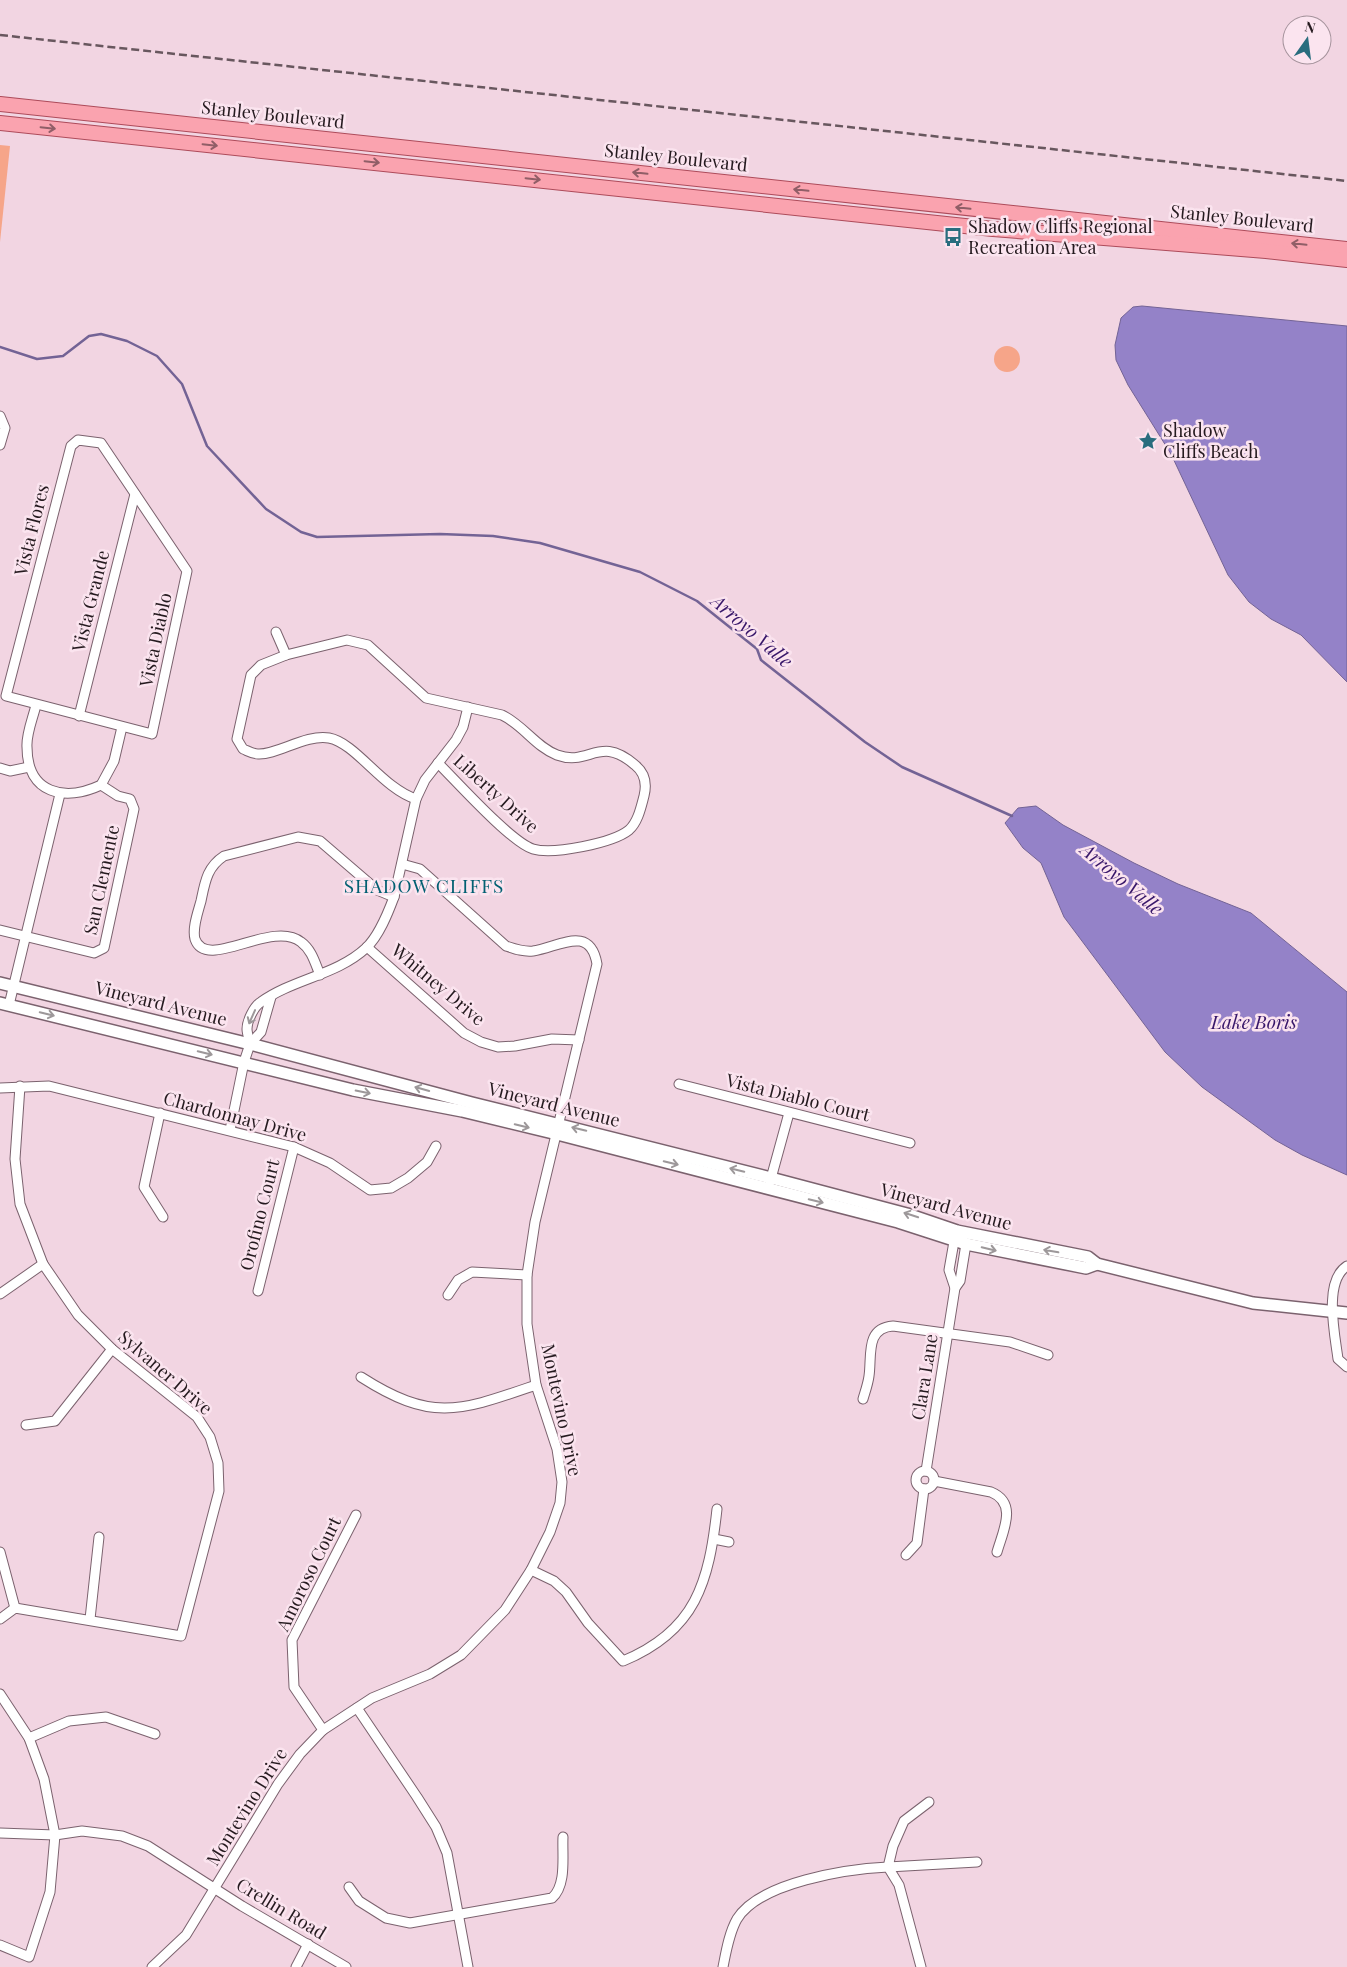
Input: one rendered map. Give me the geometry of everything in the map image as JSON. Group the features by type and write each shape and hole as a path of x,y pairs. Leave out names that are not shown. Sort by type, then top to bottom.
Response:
{"main road":[{"name":"Stanley Boulevard","path":"0,104 1347,249"},
{"name":"Stanley Boulevard","path":"0,123 992,229 1256,250 1347,260"},
{"path":"863,214 864,197"}],"street":[{"path":"0,416 4,428 0,445"},
{"name":"Vista Flores","path":"80,716 6,696 71,446 78,440 101,444 135,494"},
{"name":"Vista Grande","path":"80,716 135,494"},
{"name":"Vista Diablo","path":"80,716 152,734 187,571 135,494"},
{"path":"276,632 286,655"},
{"path":"250,1044 247,1028 260,1002 291,986 345,963 367,947 388,912 394,897 416,799 425,780 456,740 463,727 468,707 426,698 368,646 347,640 286,655 261,665 251,675 238,739 243,749 258,754 314,738 329,738 344,744 386,783 406,796 416,799"},
{"path":"36,705 26,745 29,767 50,790 60,794 78,794 101,785 114,762 122,727"},
{"name":"Liberty Drive","path":"438,763 519,842 532,849 546,852 578,847 628,831 636,821 646,788 644,775 636,766 616,751 606,750 574,758 557,755 539,744 512,720 488,711 468,707"},
{"path":"0,768 10,771 29,767"},
{"name":"San Clemente","path":"25,936 94,953 104,948 134,809 130,800 118,796 101,785"},
{"path":"4,1004 13,986 60,794"},
{"path":"320,975 312,954 300,941 286,936 270,936 212,952 200,947 195,938 195,928 208,870 224,856 298,836 320,841 377,890 394,897"},
{"name":"Montevino Drive","path":"152,1967 186,1935 278,1784 300,1754 323,1730 372,1698 430,1674 461,1655 505,1610 531,1570 550,1532 560,1503 562,1482 557,1449 536,1385 527,1324 527,1276 535,1222 597,964 596,953 589,945 578,940 521,951 506,946 427,874 420,869 402,864"},
{"path":"0,930 25,936"},
{"name":"Whitney Drive","path":"367,947 464,1033 481,1042 498,1047 515,1046 552,1039 579,1040"},
{"name":"Vineyard Avenue","path":"0,982 250,1044 558,1129 770,1183 907,1214 955,1236 966,1244 1086,1268 1096,1264"},
{"path":"230,1130 244,1062 250,1044 261,1032 271,997"},
{"name":"Vineyard Avenue","path":"4,1004 353,1090 558,1129"},
{"name":"Vista Diablo Court","path":"679,1084 910,1143"},
{"name":"Sylvaner Drive","path":"15,1608 90,1619 181,1636 219,1491 218,1463 210,1437 197,1417 112,1349 78,1315 43,1264 20,1204 16,1159 20,1086"},
{"name":"Chardonnay Drive","path":"0,1088 49,1086 160,1112 294,1147 330,1163 370,1190 392,1188 408,1178 427,1162 436,1146"},
{"path":"160,1112 144,1187 162,1217"},
{"path":"770,1183 789,1112"},
{"name":"Orofino Court","path":"258,1291 294,1147"},
{"name":"Vineyard Avenue","path":"955,1236 1088,1257 1096,1264 1253,1303 1347,1313"},
{"name":"Clara Lane","path":"955,1236 949,1270 955,1288"},
{"name":"Clara Lane","path":"926,1471 955,1288 960,1280 966,1244"},
{"path":"0,1294 43,1264"},
{"path":"1347,1266 1338,1274 1331,1311 1338,1359 1347,1367"},
{"path":"448,1294 458,1280 472,1272 527,1276"},
{"path":"863,1400 869,1377 872,1340 878,1330 893,1326 1010,1342 1048,1355"},
{"path":"26,1426 55,1421 112,1349"},
{"path":"361,1377 382,1390 430,1408 457,1409 536,1385"},
{"path":"926,1471 932,1475 934,1481 931,1487 924,1489 917,1485 916,1479 919,1473 926,1471"},
{"path":"934,1481 991,1492 999,1495 1005,1501 1007,1515 997,1552"},
{"path":"906,1556 916,1543 924,1489"},
{"path":"531,1570 554,1581 566,1592 588,1623 623,1661 663,1640 679,1624 696,1600 707,1572 714,1539 717,1509"},
{"name":"Amoroso Court","path":"323,1730 294,1687 292,1640 356,1515"},
{"path":"90,1619 99,1537"},
{"path":"714,1539 728,1542"},
{"path":"0,1552 15,1608 0,1619"},
{"path":"0,1694 29,1738 44,1779 54,1835 50,1892 29,1957 0,1945"},
{"path":"357,1708 436,1827 447,1853 468,1967"},
{"path":"29,1738 69,1721 106,1717 155,1734"},
{"path":"921,1967 899,1885 888,1867 893,1846 904,1821 929,1802"},
{"name":"Crellin Road","path":"0,1833 54,1835 82,1831 122,1836 148,1846 346,1967"},
{"path":"350,1887 359,1902 386,1918 410,1922 552,1898 557,1894 561,1882 562,1837"},
{"path":"723,1967 737,1919 757,1899 778,1888 864,1868 977,1862"},
{"path":"296,1967 308,1944"}],"shaded area":[{"path":"0,145 10,146 0,242"},
{"path":"1007,346 1016,350 1020,359 1016,368 1007,372 998,368 994,359 998,350"}],"water":[{"path":"1142,306 1347,326 1347,682 1301,635 1271,619 1249,602 1228,575 1171,454 1128,385 1116,360 1115,345 1121,318 1133,307"},
{"name":"Lake Boris","path":"1036,806 1063,825 1134,863 1178,884 1251,913 1347,992 1347,1175 1302,1155 1275,1140 1202,1087 1165,1052 1064,917 1041,863 1023,848 1005,823 1018,808"}],"waterway":[{"name":"Arroyo Valle","path":"0,347 37,359 63,356 89,336 101,334 127,341 157,356 182,384 207,446 266,509 301,532 317,537 440,534 493,536 540,543 640,572 697,601 757,649 761,660 865,742 902,767 1012,816"}],"railway":[{"path":"0,35 1347,181"}],"place":[{"name":"Shadow Cliffs Regional Recreation Area","path":"953,237"},
{"name":"Shadow Cliffs Beach","path":"1148,441"}],"district":[{"name":"SHADOW CLIFFS","path":"424,886"}]}
